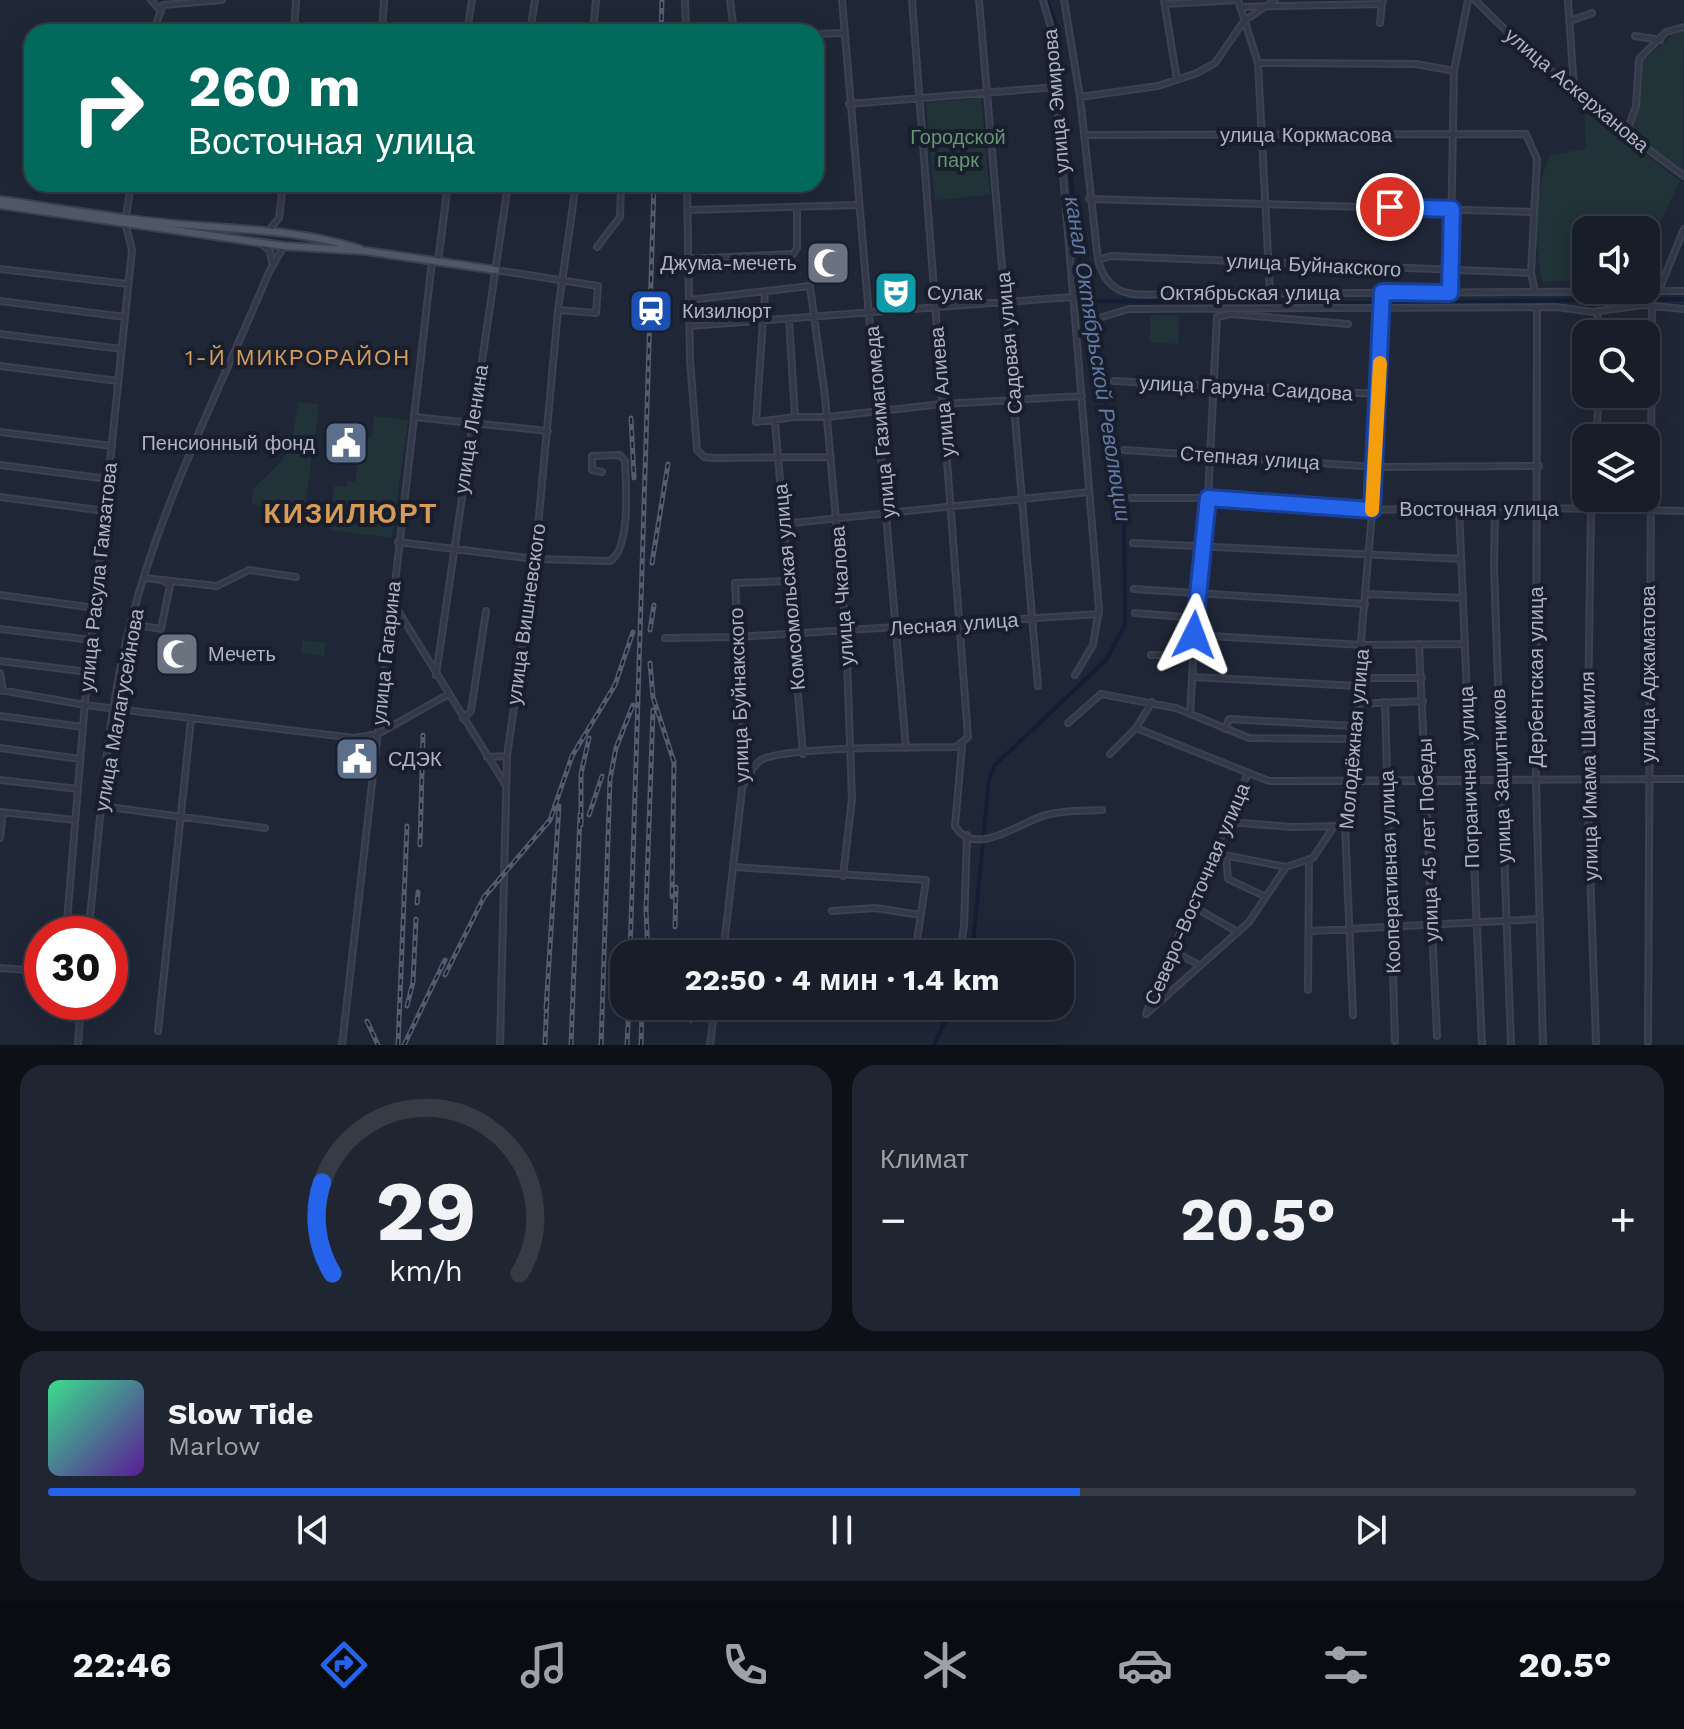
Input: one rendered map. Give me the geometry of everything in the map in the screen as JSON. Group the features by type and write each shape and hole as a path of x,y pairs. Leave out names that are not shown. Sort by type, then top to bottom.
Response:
{"main road":[{"path":"0,202 125,219 286,232 366,251 496,270"},
{"path":"125,219 260,243 366,251"},
{"path":"232,239 229,230 235,226"},
{"path":"313,249 321,244 316,237"}],"street":[{"path":"151,0 159,9"},
{"path":"155,24 159,9 169,4 222,0"},
{"path":"294,24 296,0"},
{"path":"382,24 384,0"},
{"path":"468,24 472,0"},
{"path":"531,24 535,0"},
{"path":"594,24 596,0"},
{"path":"685,0 686,24"},
{"path":"730,0 733,24"},
{"name":"улица Газимагомеда","path":"842,0 906,748"},
{"name":"улица Алиева","path":"912,0 968,737 962,746"},
{"name":"Садовая улица","path":"979,0 1038,686"},
{"name":"улица Эмирова","path":"1043,0 1051,28 1099,614 1093,645 1075,675"},
{"name":"Октябрьская улица","path":"1064,0 1085,135 1089,199 1098,260 1105,282 1128,293 1572,291"},
{"path":"1177,80 1165,2 1238,0 1258,63 1270,293"},
{"path":"1080,97 1158,86 1215,63 1244,21 1275,0"},
{"path":"1450,293 1454,71 1468,0"},
{"name":"улица Аскерханова","path":"1475,0 1518,44 1626,134 1684,176"},
{"path":"1568,0 1574,90"},
{"path":"1240,7 1382,2 1380,23"},
{"path":"1570,21 1592,13"},
{"path":"1626,134 1636,106 1639,59 1676,27 1684,27"},
{"path":"824,34 844,33"},
{"path":"1635,36 1660,40"},
{"path":"1258,63 1416,64 1454,71"},
{"path":"849,104 1056,87"},
{"name":"улица Коркмасова","path":"1085,135 1526,134 1537,159 1534,212"},
{"path":"125,219 130,192"},
{"path":"269,230 279,218 282,192"},
{"name":"улица Гагарина","path":"342,1045 391,599 447,192"},
{"name":"улица Ленина","path":"436,675 452,548 507,192"},
{"name":"улица Вишневского","path":"500,1045 507,756 535,559 558,310 575,192"},
{"path":"597,247 620,217 621,192"},
{"path":"687,192 690,326 699,454 715,458 831,457"},
{"path":"1089,199 1534,212 1531,273 1535,292"},
{"path":"687,210 858,205"},
{"path":"687,259 796,251 797,207"},
{"path":"279,218 286,232"},
{"name":"улица Расула Гамзатова","path":"67,916 88,672 132,245 125,219"},
{"path":"1660,288 1684,229"},
{"path":"260,243 272,255 269,272"},
{"name":"улица Малагусейнова","path":"90,916 101,806 130,624 163,519 269,272 284,246"},
{"name":"улица Буйнакского","path":"1098,260 1111,256 1531,273"},
{"path":"0,269 128,284"},
{"path":"496,270 598,286 596,313 558,310"},
{"name":"улица Чкалова","path":"765,293 810,286 812,313 817,316 846,631 852,799 843,876"},
{"name":"Октябрьская улица","path":"1660,290 1684,291"},
{"name":"Молодёжная улица","path":"1353,1015 1345,826 1370,556 1382,292"},
{"path":"689,300 765,293 756,422 942,404 1082,396"},
{"path":"690,326 1072,297"},
{"path":"0,301 125,317"},
{"path":"1102,317 1129,309 1537,308 1597,311 1652,306 1684,309"},
{"name":"улица Аджаматова","path":"1650,424 1652,306"},
{"name":"Дербентская улица","path":"1537,308 1536,780 1543,1045"},
{"path":"1597,311 1598,320"},
{"path":"1190,714 1197,593 1208,498 1217,317 1230,314 1348,324"},
{"path":"789,319 795,417"},
{"path":"0,334 122,349"},
{"path":"0,366 118,381"},
{"name":"улица Гаруна Саидова","path":"1114,381 1379,394"},
{"path":"414,417 548,431"},
{"name":"Комсомольская улица","path":"775,421 803,754"},
{"path":"0,432 112,446"},
{"name":"Степная улица","path":"1124,450 1376,467 1539,466"},
{"path":"398,542 601,564 618,557 625,518 625,461 620,455 592,456 592,470 602,472"},
{"path":"0,465 108,479"},
{"path":"783,524 1089,492"},
{"path":"0,497 105,511"},
{"name":"Восточная улица","path":"1131,498 1208,498 1372,510 1572,509"},
{"name":"улица Защитников","path":"1495,507 1511,1045"},
{"name":"Пограничная улица","path":"1459,508 1482,1045"},
{"name":"Восточная улица","path":"1660,511 1684,511"},
{"name":"улица Имама Шамиля","path":"1591,512 1587,782 1596,1042"},
{"name":"улица Аджаматова","path":"1648,1042 1649,512"},
{"path":"1133,543 1461,559"},
{"path":"144,578 217,586 249,570 296,577"},
{"path":"130,624 161,629 170,585 163,581"},
{"name":"улица Буйнакского","path":"725,940 745,764 735,583 788,581"},
{"path":"1134,589 1365,604"},
{"path":"1367,594 1462,598"},
{"path":"0,595 95,608"},
{"path":"391,599 447,695 506,786"},
{"path":"463,719 471,711 486,611"},
{"path":"1135,613 1195,618"},
{"name":"Лесная улица","path":"665,638 959,625 1099,614"},
{"path":"0,629 92,640"},
{"path":"1194,635 1362,645 1464,644"},
{"name":"улица 45 лет Победы","path":"1419,644 1437,1036"},
{"path":"1151,655 1193,656"},
{"path":"426,658 439,656"},
{"path":"0,661 88,672"},
{"path":"0,673 1,691 340,738 378,734 447,695"},
{"path":"1192,677 1357,686"},
{"path":"1358,678 1422,678"},
{"path":"1068,723 1101,694 1152,702 1225,729 1270,741 1352,739"},
{"path":"1355,704 1423,701"},
{"path":"1110,754 1136,728 1152,702"},
{"name":"Кооперативная улица","path":"1385,702 1395,1041"},
{"path":"0,716 83,727"},
{"path":"158,1031 191,719"},
{"path":"1225,729 1229,719 1353,726"},
{"path":"1136,728 1269,781 1587,782 1684,779"},
{"path":"743,786 761,761 851,750 962,746 958,755 955,826 967,835 989,838 1046,815 1102,810"},
{"path":"0,748 80,759"},
{"path":"484,755 493,759 507,756"},
{"name":"Северо-Восточная улица","path":"1199,965 1146,1014 1248,773"},
{"path":"0,780 78,789"},
{"path":"101,806 265,828"},
{"path":"0,838 1,812 75,820"},
{"path":"1227,822 1345,826"},
{"path":"1214,853 1286,867 1309,859 1334,826"},
{"path":"962,940 967,835"},
{"path":"1226,855 1228,879 1266,897"},
{"path":"1308,990 1309,859"},
{"path":"735,867 926,880 917,940"},
{"path":"1173,951 1199,965 1238,932 1286,867"},
{"path":"1192,906 1238,932"},
{"path":"832,911 875,908 921,915"},
{"path":"1310,931 1540,919"},
{"path":"0,968 24,970"},
{"path":"78,1045 80,1020"},
{"path":"710,1045 713,1020"}],"green space":[{"path":"1677,31 1684,32 1683,171 1631,135 1643,61"},
{"name":"Городской парк","path":"981,98 990,195 935,200 926,103"},
{"path":"1584,106 1680,181 1660,222 1660,216 1572,216 1572,280 1542,282 1537,234 1538,202 1544,170 1550,155 1586,149"},
{"path":"1150,315 1179,316 1178,344 1150,342"},
{"path":"298,402 319,404 304,514 252,504 253,489 288,452"},
{"path":"374,416 408,420 392,538 330,530 334,486 346,487 347,481 355,482 358,463 351,462 355,447 372,436"},
{"path":"303,640 326,643 324,656 301,653"}],"waterway":[{"name":"канал Октябрьской Революции","path":"973,940 989,779 995,765 1106,660 1125,625 1124,512 1077,238 1056,24 1047,0"},
{"path":"1086,301 1354,303 1684,299"},
{"name":"канал Октябрьской Революции","path":"934,1045 946,1020"}],"railway":[{"path":"661,24 662,0"},
{"path":"630,940 654,192"},
{"path":"631,418 634,478"},
{"path":"652,563 668,464"},
{"path":"650,630 654,605"},
{"path":"445,975 484,897 550,820 572,756 615,685 633,632"},
{"path":"650,663 653,697 674,762 672,897"},
{"path":"601,1045 610,779 616,748 633,705"},
{"path":"647,940 653,710"},
{"path":"420,845 423,735"},
{"path":"581,825 581,774 589,738"},
{"path":"589,815 602,776"},
{"path":"546,1009 559,806"},
{"path":"571,1045 580,814"},
{"path":"398,1045 407,826"},
{"path":"675,927 676,887"},
{"path":"417,903 418,892"},
{"path":"407,1006 413,982 416,919"},
{"path":"404,1045 445,960"},
{"path":"545,1043 547,999"},
{"path":"627,1045 628,1020"},
{"path":"641,1045 642,1020"},
{"path":"367,1021 378,1045"}],"slow traffic":[{"path":"1372,510 1380,363"}],"place":[{"name":"Джума-мечеть","path":"828,263"},
{"name":"Сулак","path":"896,293"},
{"name":"Кизилюрт","path":"651,311"},
{"name":"Пенсионный фонд","path":"346,443"},
{"name":"Мечеть","path":"177,654"},
{"name":"СДЭК","path":"357,759"}],"district":[{"name":"1-Й МИКРОРАЙОН","path":"298,357"},
{"name":"КИЗИЛЮРТ","path":"351,513"}],"route":[{"path":"1194,635 1208,498 1372,510 1382,292 1450,293 1452,209 1390,207"}]}
